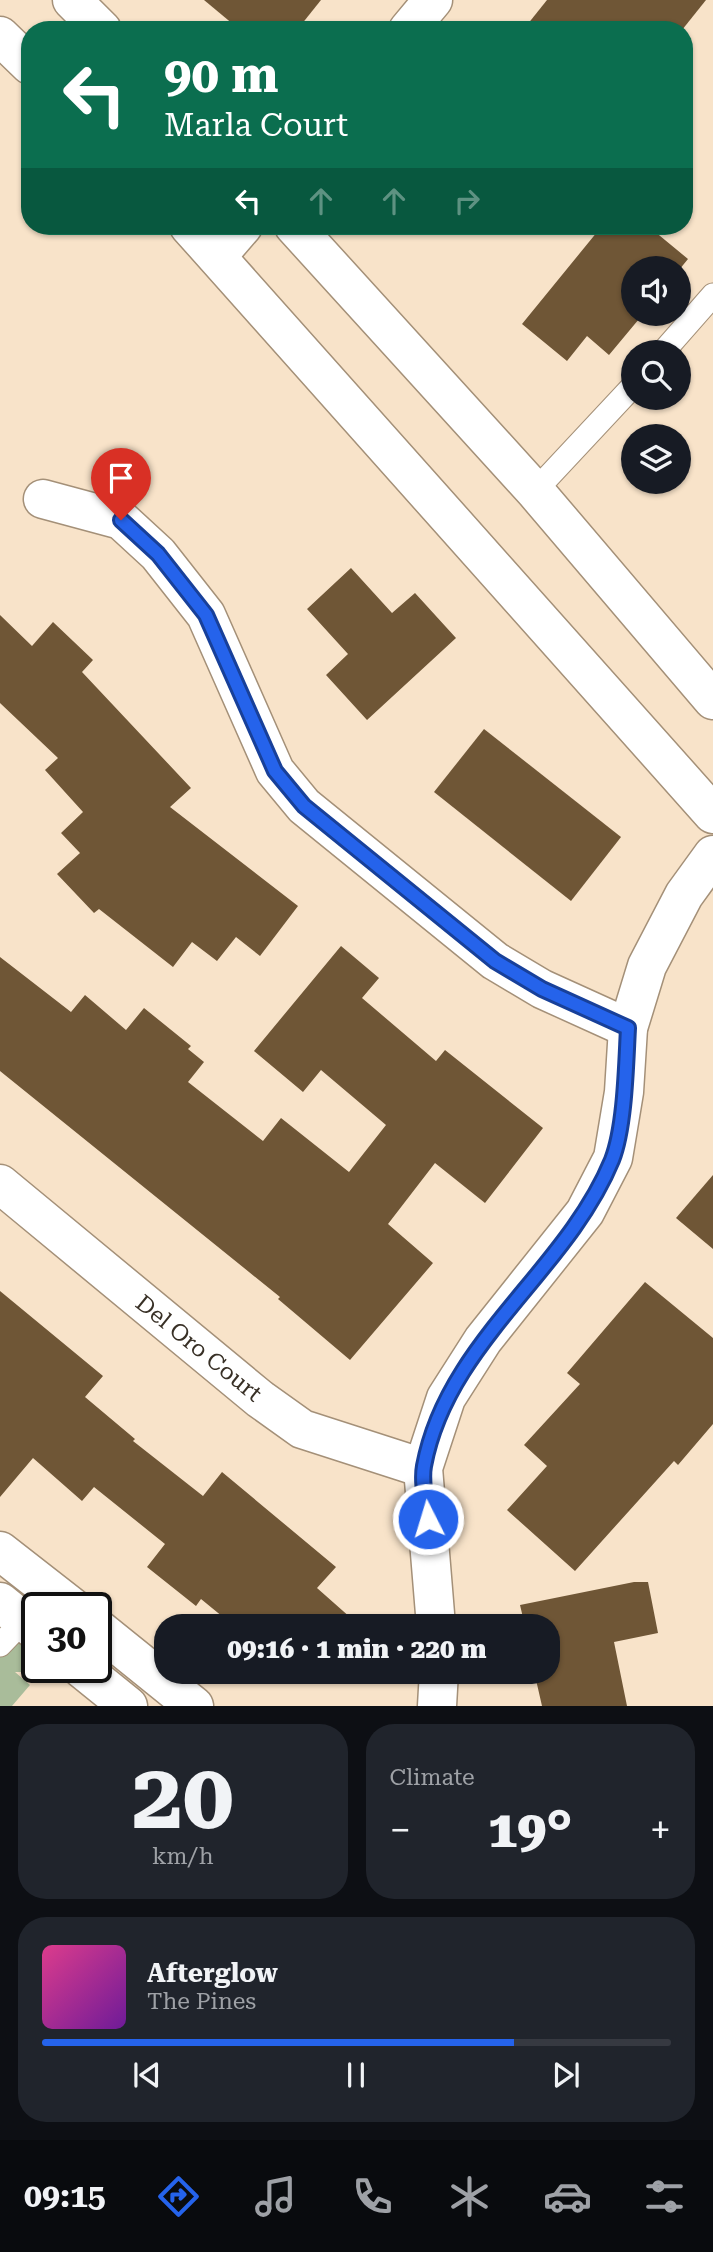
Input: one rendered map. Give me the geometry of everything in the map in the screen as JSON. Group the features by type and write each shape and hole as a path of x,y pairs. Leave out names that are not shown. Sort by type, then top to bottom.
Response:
{"street":[{"path":"72,0 93,21"},
{"path":"416,21 433,0"},
{"path":"0,36 21,56"},
{"path":"198,235 713,814"},
{"path":"218,255 235,235"},
{"path":"302,235 535,491 713,700"},
{"path":"43,499 121,520 158,554 206,615 275,771 304,806 495,961 542,989 628,1028"},
{"path":"435,1614 423,1468 446,1398 483,1340 585,1212 613,1158 624,1092 628,1028 648,967 684,895 713,855"},
{"name":"Del Oro Court","path":"0,1184 260,1399 302,1429 423,1468"},
{"path":"0,1551 53,1592"},
{"path":"112,1640 194,1706"},
{"path":"100,1683 128,1706"},
{"path":"437,1706 438,1684"}],"lane":[{"path":"674,340 713,295"},
{"path":"535,491 621,399"}],"green space":[{"path":"0,1628 21,1645 21,1672 15,1672 21,1677 21,1683 30,1685 12,1706 0,1706"}],"building":[{"path":"204,0 321,0 304,21 229,21"},
{"path":"547,0 706,0 689,21 530,21"},
{"path":"595,235 659,235 684,256 621,256 621,326 633,326 609,355 587,336 567,361 522,324"},
{"path":"351,568 392,613 415,593 456,638 367,720 326,675 348,654 307,609"},
{"path":"0,615 32,646 53,622 93,660 82,672 191,788 170,807 298,906 260,956 236,937 217,961 192,942 173,967 99,909 94,913 57,874 80,853 61,833 83,812 45,770 58,758 0,703"},
{"path":"484,729 621,837 571,901 434,792"},
{"path":"341,946 379,978 362,998 436,1061 445,1050 543,1128 485,1203 435,1163 388,1224 433,1263 350,1360 278,1299 280,1297 0,1071 0,957 71,1012 85,995 126,1030 144,1008 191,1046 188,1049 204,1062 188,1082 263,1141 281,1118 349,1172 386,1125 321,1070 303,1092 254,1051"},
{"path":"713,1175 713,1249 676,1218"},
{"path":"645,1282 713,1338 713,1424 678,1465 674,1461 575,1571 507,1510 547,1466 524,1445 580,1384 567,1373"},
{"path":"0,1291 103,1376 85,1397 135,1439 133,1441 203,1496 222,1472 336,1567 317,1588 346,1614 219,1614 201,1599 196,1606 147,1567 165,1544 94,1487 82,1501 33,1458 0,1497"},
{"path":"634,1582 648,1582 658,1633 614,1642 627,1706 542,1706 537,1684 560,1684 560,1614 522,1614 520,1605"}],"route":[{"path":"121,520 158,554 206,615 275,771 304,806 495,961 542,989 628,1028 624,1092 613,1158 585,1212 483,1340 446,1398 423,1468 428,1519"}]}
